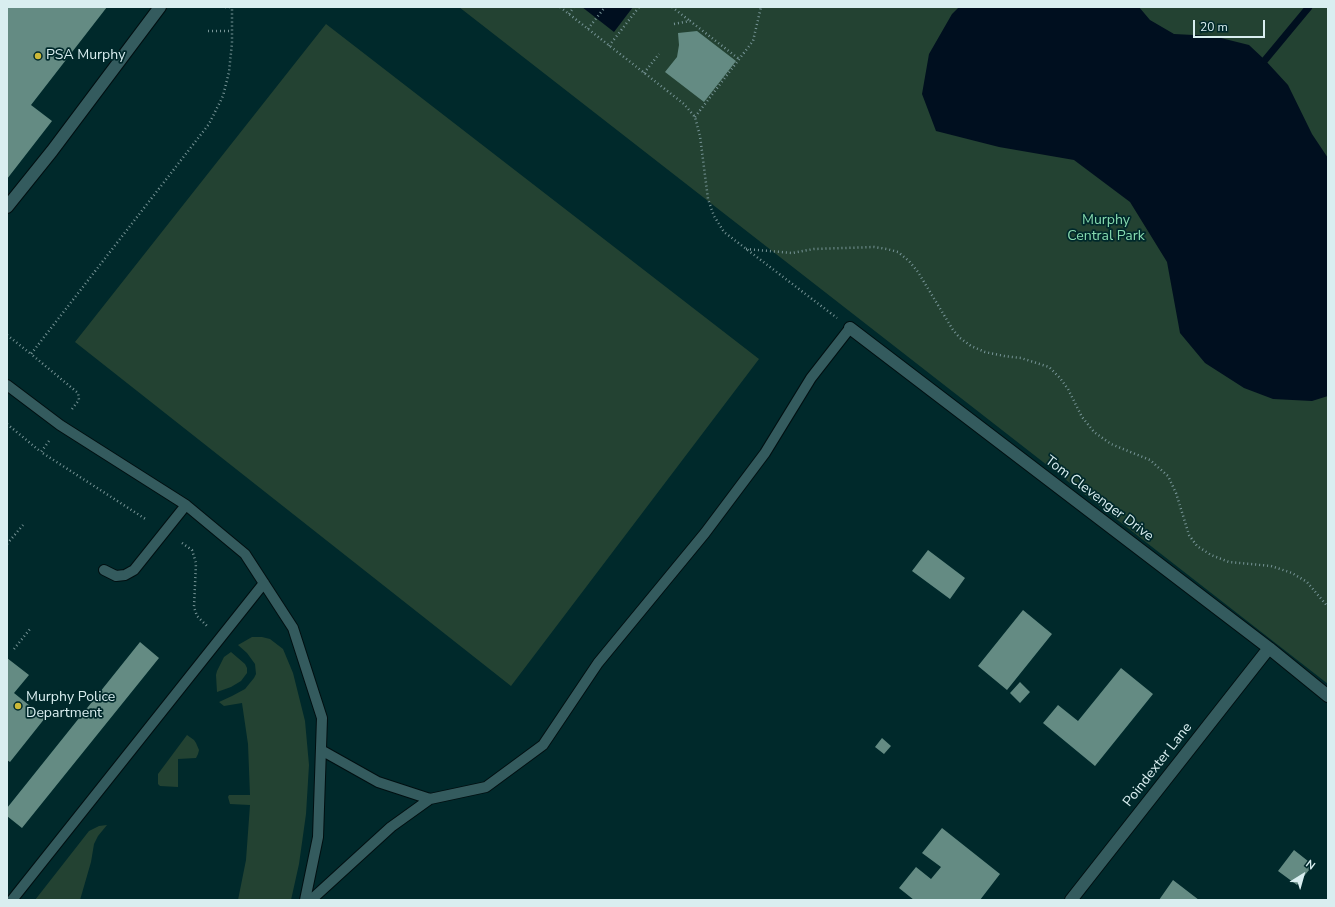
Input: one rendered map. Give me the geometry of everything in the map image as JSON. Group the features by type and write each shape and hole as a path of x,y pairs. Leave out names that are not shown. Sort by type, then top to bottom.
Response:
{"street":[{"path":"7,208 52,151 160,7"},
{"name":"Tom Clevenger Drive","path":"850,328 1270,648 1328,696"},
{"name":"Poindexter Lane","path":"1071,900 1270,648"}],"lane":[{"path":"311,900 391,827 430,799 486,787 543,745 598,663 705,533 765,453 810,378 850,328"},
{"path":"7,385 60,425 186,505 245,554 293,628 322,718 318,837 305,900"},
{"path":"104,570 116,576 125,575 134,570 186,505"},
{"path":"12,900 264,583"},
{"path":"321,750 378,782 430,799"}],"path":[{"path":"31,354 209,124 223,96 229,72 232,7 225,7"},
{"path":"560,7 684,104 695,117 700,136 708,199 714,216 724,232 819,306 850,328"},
{"path":"569,14 574,7"},
{"path":"588,29 605,7"},
{"path":"609,46 639,7"},
{"path":"672,7 739,59"},
{"path":"695,117 753,41 761,7"},
{"path":"674,24 690,22"},
{"path":"208,32 232,31"},
{"path":"644,73 659,54"},
{"path":"746,249 792,253 814,249 874,247 898,252 909,261 918,272 953,330 960,338 971,346 985,352 1021,358 1049,367 1068,389 1082,416 1094,432 1111,444 1150,460 1168,476 1176,493 1189,535 1197,546 1210,555 1229,562 1271,566 1292,572 1307,582 1328,607"},
{"path":"7,335 78,393 79,400 72,409"},
{"path":"7,424 41,452 147,520"},
{"path":"41,452 49,441"},
{"path":"7,544 22,525"},
{"path":"182,543 192,550 196,563 194,607 197,616 208,627"},
{"path":"14,649 30,629"}],"green space":[{"name":"Murphy Central Park","path":"459,7 1328,7 1328,684"},
{"path":"326,24 759,359 511,686 75,342"},
{"path":"252,637 270,639 283,649 293,673 305,721 309,765 306,814 299,864 291,900 238,900 246,860 250,805 230,804 228,797 229,795 250,795 248,744 242,703 224,706 219,702 245,689 254,678 256,674 255,664 247,653 238,645"},
{"path":"231,652 245,664 247,673 241,681 231,687 217,692 217,671 224,657"},
{"path":"187,735 194,740 199,750 196,758 178,759 178,787 160,786 158,784 158,774"},
{"path":"107,825 98,836 94,844 91,862 80,900 35,900 89,831 99,826"}],"water":[{"path":"582,7 633,7 614,32"},
{"path":"959,7 1139,7 1150,20 1174,34 1213,36 1249,45 1265,60 1288,85 1312,134 1328,158 1328,396 1312,401 1273,399 1244,388 1205,363 1180,333 1167,262 1130,202 1074,160 999,147 936,131 922,94 929,54 952,14"}],"building":[{"name":"PSA Murphy","path":"7,7 107,7 31,105 52,121 7,179"},
{"path":"697,31 736,61 704,102 665,72 677,57 679,45 678,33"},
{"path":"928,550 965,578 950,599 912,571"},
{"path":"1023,610 1052,634 1007,690 978,666"},
{"path":"140,642 159,658 22,828 7,816 7,808"},
{"name":"Murphy Police Department","path":"7,658 29,675 14,693 45,718 10,762 7,760"},
{"path":"1121,668 1153,694 1095,766 1043,723 1058,705 1078,721"},
{"path":"1020,682 1030,692 1020,703 1010,693"},
{"path":"882,738 891,746 884,754 875,747"},
{"path":"942,828 1000,874 980,900 914,900 899,888 916,867 931,879 941,867 922,853"},
{"path":"1294,850 1313,865 1297,885 1278,871"},
{"path":"1173,880 1199,900 1159,900"}],"waterway":[{"path":"1265,60 1309,7"}],"place":[{"name":"PSA Murphy","path":"38,56"},
{"name":"Murphy Police Department","path":"18,706"}]}
